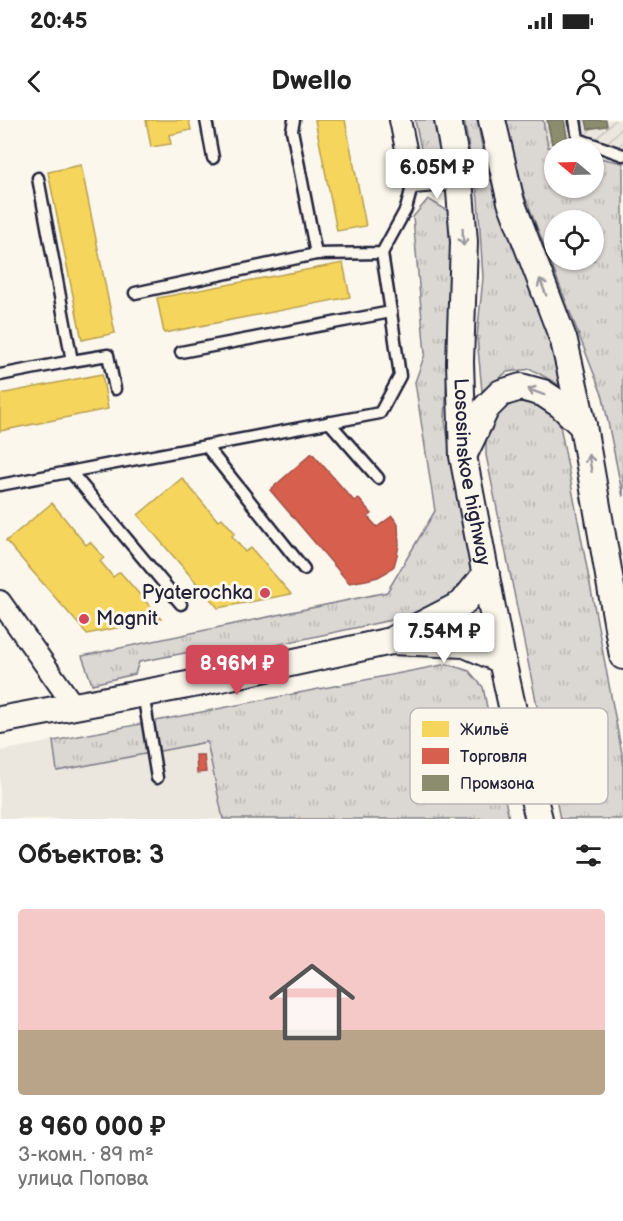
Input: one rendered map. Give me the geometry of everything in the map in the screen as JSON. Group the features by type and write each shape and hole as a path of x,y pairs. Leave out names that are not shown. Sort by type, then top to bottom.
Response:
{"street":[{"path":"400,120 413,183 459,179"},
{"name":"Lososinskoe highway","path":"447,120 459,179 464,242 460,362 463,456 512,708"},
{"path":"492,120 511,202 564,341 583,426 620,620 623,656"},
{"path":"463,456 486,408 501,393 521,387 543,393 561,405 583,426"},
{"path":"391,641 462,604 486,574"},
{"path":"0,601 74,706"},
{"path":"0,720 143,693 391,641 465,644 502,660"},
{"name":"Lososinskoe highway","path":"535,804 539,819"}],"lane":[{"path":"206,120 213,158"},
{"path":"294,120 292,130 316,254"},
{"path":"575,120 578,139 623,155"},
{"path":"38,178 72,362"},
{"path":"0,485 380,413 400,376 382,253 406,209 413,183"},
{"path":"135,293 316,254 382,253"},
{"path":"181,352 391,312"},
{"path":"0,375 108,355 115,389"},
{"path":"329,422 378,478"},
{"path":"206,446 304,569"},
{"path":"71,472 181,604"},
{"path":"143,693 157,777"}],"shaded area":[{"path":"543,120 623,120 623,163 604,159 604,138 546,138"},
{"path":"53,741 58,771 208,742 223,819 0,819 0,751"}],"green space":[{"path":"415,120 436,120 442,149 438,161 429,163 422,154"},
{"path":"464,120 477,120 486,166 542,314 561,386 531,369 507,372 482,391 477,337 483,278 478,198"},
{"path":"503,120 543,120 546,138 544,138 544,198 604,198 604,159 623,163 623,497 603,397 554,270 604,270 604,210 544,210 544,245 512,163"},
{"path":"428,199 448,211 451,259 445,421 471,572 456,598 419,614 220,657 205,649 139,662 135,674 92,684 82,656 387,592 435,511 415,382 425,354 413,217"},
{"path":"520,402 533,404 553,415 560,425 623,759 623,819 560,819 557,804 608,804 608,708 537,708 486,455 486,433 497,414 512,404"},
{"path":"478,604 484,639 458,629 420,633 455,623"},
{"path":"447,664 469,671 483,687 487,708 410,708 410,804 506,804 509,819 223,819 207,742 57,771 53,741"}],"building: Жильё":[{"path":"146,120 189,120 191,130 169,135 171,144 151,147"},
{"path":"315,120 345,120 366,226 337,231"},
{"path":"81,165 115,333 82,340 48,172"},
{"path":"343,263 350,297 164,333 157,298"},
{"path":"102,374 108,409 0,431 0,394"},
{"path":"182,478 218,521 222,518 235,533 232,536 245,552 251,548 291,594 218,608 138,515"},
{"path":"52,503 86,545 90,542 104,558 100,561 113,577 120,572 161,619 87,634 6,541"}],"building: Торговля":[{"path":"312,453 354,501 358,498 372,514 368,517 377,527 392,516 398,524 397,555 394,566 387,572 378,577 349,583 270,490"},
{"path":"196,755 204,755 206,772 197,773"}],"building: Промзона":[{"path":"547,120 564,120 567,138 551,138"},
{"path":"586,120 606,120 607,126 588,129"}],"place":[{"name":"Pyaterochka","path":"265,593"},
{"name":"Magnit","path":"84,619"}]}
